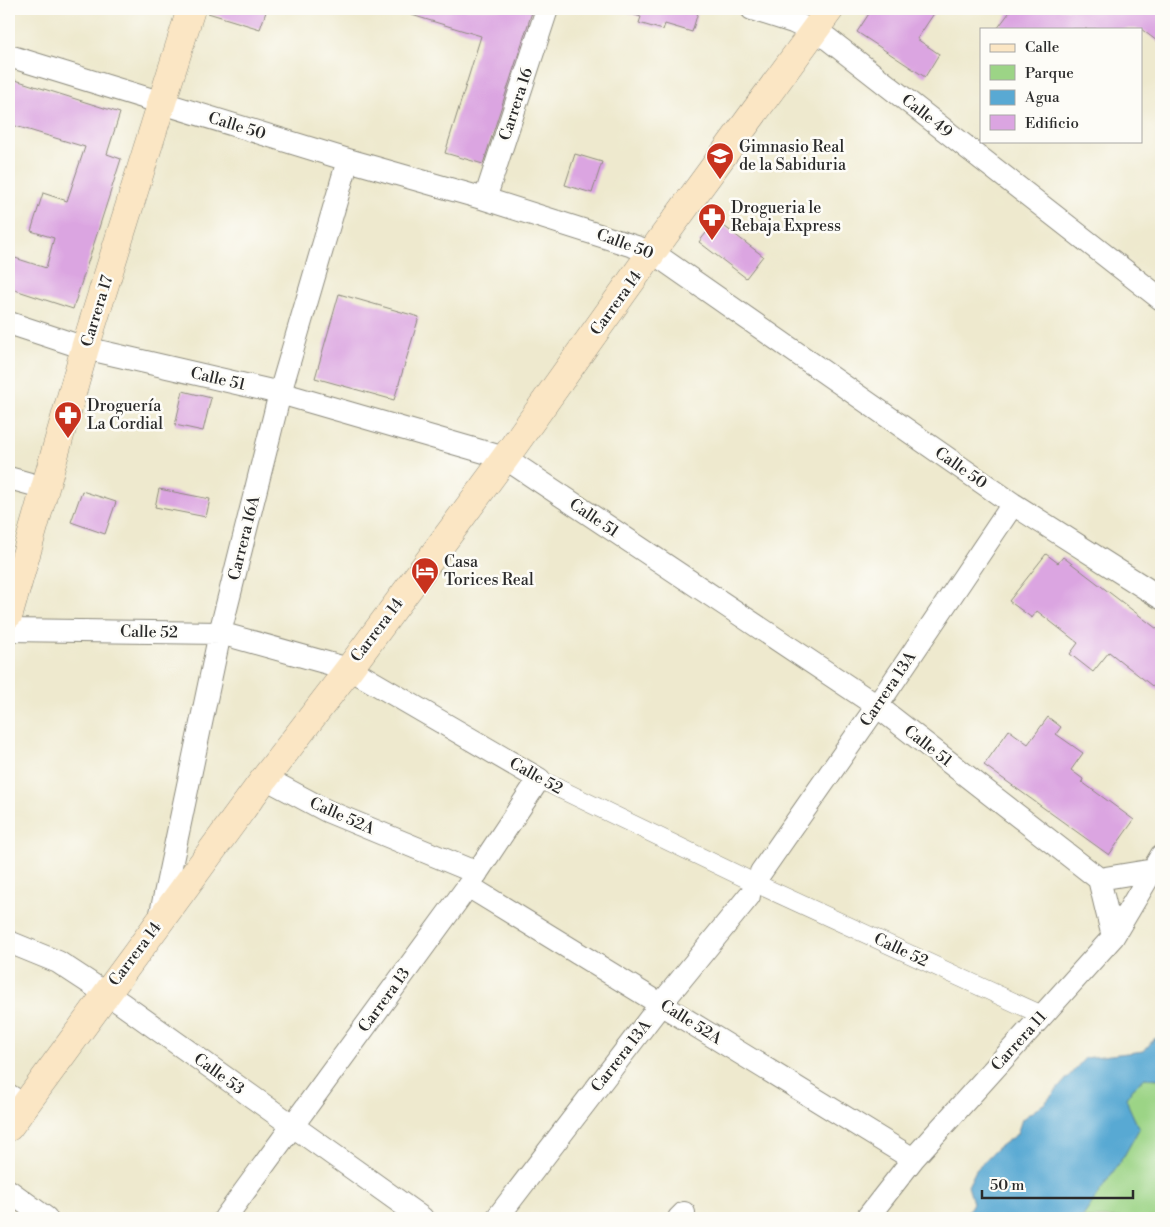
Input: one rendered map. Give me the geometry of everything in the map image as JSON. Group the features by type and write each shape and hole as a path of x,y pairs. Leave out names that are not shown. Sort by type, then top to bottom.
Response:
{"main road":[{"name":"Carrera 17","path":"9,614 85,348 191,9"},
{"name":"Carrera 14","path":"9,1127 18,1095 105,994 265,778 349,669 830,9"}],"street":[{"name":"Carrera 16","path":"485,199 547,9"},
{"name":"Calle 49","path":"752,9 793,22 828,39 1161,299"},
{"name":"Calle 50","path":"9,56 348,160 485,199 652,252 1013,504 1161,598"},
{"name":"Carrera 16A","path":"160,921 220,633 280,393 348,160"},
{"name":"Calle 51","path":"9,323 85,348 280,393 504,458 877,706 1099,879"},
{"path":"9,478 45,488"},
{"name":"Carrera 13A","path":"761,872 877,706 1013,504"},
{"name":"Calle 52","path":"9,630 220,633 349,669 539,779 755,883 1042,1015"},
{"name":"Calle 52A","path":"265,778 327,811 473,880 661,1004 913,1159"},
{"name":"Carrera 13","path":"225,1218 473,880 539,779"},
{"path":"1113,937 1099,879 1157,863"},
{"name":"Carrera 11","path":"867,1218 913,1159 1113,937 1157,863"},
{"name":"Carrera 13A","path":"497,1218 661,1004 749,896"},
{"name":"Calle 53","path":"9,942 58,962 422,1218"},
{"path":"9,1191 46,1218"}],"green space":[{"path":"1145,1078 1161,1079 1161,1218 1082,1218 1125,1154 1139,1129 1126,1098 1133,1088"}],"water":[{"path":"1161,1036 1161,1079 1145,1078 1133,1088 1126,1098 1139,1129 1125,1154 1082,1218 964,1218 973,1203 968,1186 976,1170 996,1149 1017,1134 1022,1119 1045,1103 1085,1058 1144,1051 1154,1039"}],"building":[{"path":"208,9 267,9 260,29 208,13"},
{"path":"406,9 533,9 483,164 445,153 481,36 405,13"},
{"path":"629,9 699,9 692,32 665,24 663,30 639,23 641,17 629,13"},
{"path":"872,9 937,9 917,39 939,54 925,77 857,32"},
{"path":"1012,9 1161,9 1161,44 1142,28 998,28"},
{"path":"9,78 120,113 107,154 121,159 73,309 9,288 9,256 46,268 54,238 31,231 43,193 67,201 85,147 9,124"},
{"path":"575,154 602,162 592,193 565,185"},
{"path":"716,220 763,256 746,278 699,242"},
{"path":"339,294 419,317 394,400 315,378"},
{"path":"183,391 211,398 203,431 175,425"},
{"path":"159,489 210,499 206,517 155,507"},
{"path":"82,491 116,502 105,534 71,522"},
{"path":"1046,554 1058,563 1063,557 1161,632 1161,693 1109,652 1093,672 1070,654 1078,643 1037,611 1032,618 1009,601"},
{"path":"1048,717 1061,727 1056,734 1083,753 1071,770 1083,779 1082,782 1134,820 1109,855 984,765 1009,730 1028,744"}],"place":[{"name":"Gimnasio Real de la Sabiduria","path":"720,180"},
{"name":"Drogueria le Rebaja Express","path":"712,241"},
{"name":"Droguería La Cordial","path":"68,439"},
{"name":"Casa Torices Real","path":"425,595"}]}
